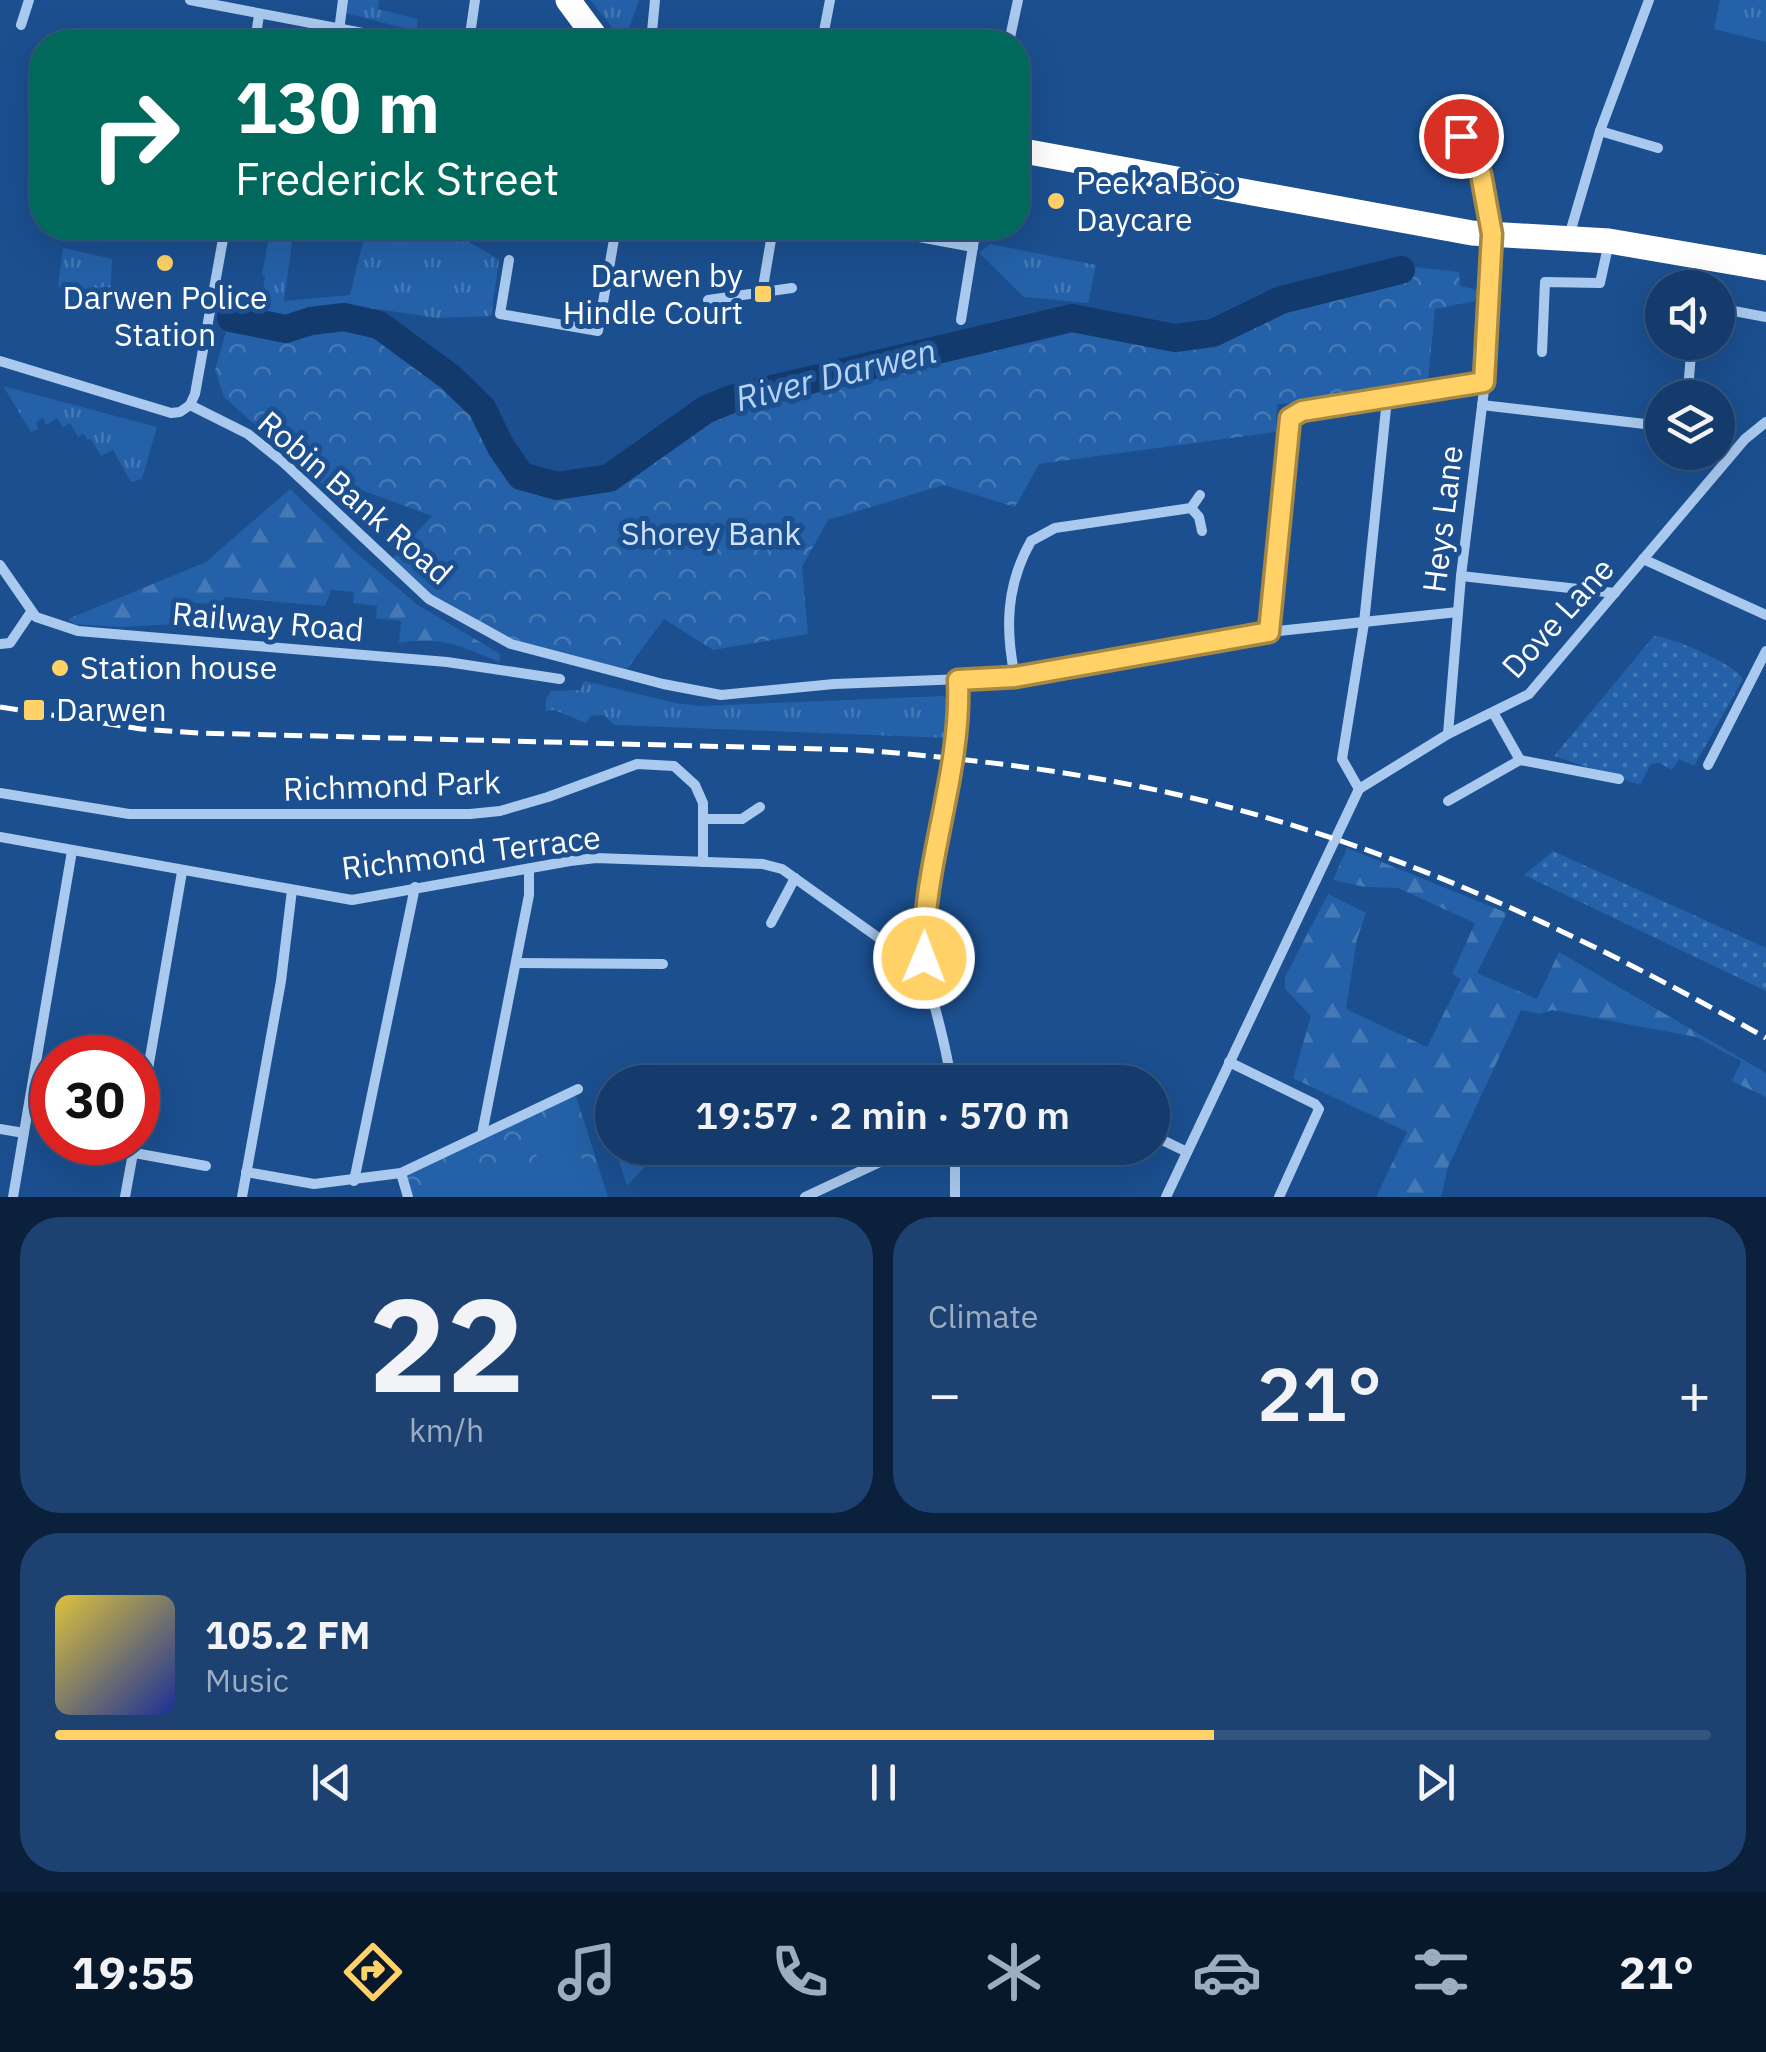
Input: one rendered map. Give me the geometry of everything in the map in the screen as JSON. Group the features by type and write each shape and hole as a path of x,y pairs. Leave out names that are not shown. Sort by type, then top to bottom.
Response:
{"highway":[{"path":"568,0 590,30"},
{"path":"1030,152 1492,234 1609,241 1766,268"}],"street":[{"path":"21,24 29,0"},
{"path":"190,0 334,30"},
{"path":"339,30 343,0"},
{"path":"471,30 475,0"},
{"path":"653,30 655,0"},
{"path":"824,30 830,0"},
{"path":"1012,30 1018,0"},
{"path":"1569,237 1600,131 1649,0"},
{"path":"257,30 260,15"},
{"path":"1600,131 1658,148"},
{"name":"Heys Lane","path":"1448,734 1461,576 1482,406 1492,234 1481,174 1461,136"},
{"path":"0,361 171,414 180,412 190,405 195,394 223,240"},
{"path":"509,260 500,314 598,331 614,240"},
{"path":"762,293 771,240"},
{"path":"935,240 973,247"},
{"path":"961,320 974,240"},
{"path":"1542,352 1545,282 1600,284 1609,241"},
{"path":"708,300 792,288"},
{"path":"1735,311 1766,317"},
{"path":"1688,378 1690,360"},
{"path":"1269,632 1290,418 1302,411 1484,382"},
{"path":"1166,1197 1359,788 1342,759 1364,623 1387,399"},
{"name":"Robin Bank Road","path":"190,405 248,434 283,462 428,599 511,644 663,684 721,694 834,684 1015,677 1269,632 1458,612"},
{"path":"1482,406 1645,424"},
{"name":"Dove Lane","path":"1359,788 1448,734 1530,694 1745,439 1766,422"},
{"path":"1015,677 1006,626 1017,575 1031,541 1055,528 1191,508 1200,495"},
{"path":"1191,508 1199,517 1202,530"},
{"path":"1643,559 1766,615"},
{"path":"0,644 10,644 31,612 1,569"},
{"path":"1461,576 1615,593"},
{"name":"Railway Road","path":"31,612 53,625 78,631 447,662 560,679"},
{"path":"1708,766 1766,651"},
{"path":"949,1065 924,958 924,918 960,722 958,680"},
{"path":"1494,714 1520,760"},
{"path":"1448,802 1520,760 1618,779"},
{"name":"Richmond Park","path":"0,793 128,814 470,814 522,805 649,762 674,766 700,794 705,819 703,862"},
{"path":"705,819 742,819 760,807"},
{"name":"Richmond Terrace","path":"0,837 352,900 596,858 763,864 782,869 906,958 924,958"},
{"path":"13,1197 72,851"},
{"path":"482,1134 529,895 529,870"},
{"path":"154,1035 182,872"},
{"path":"770,923 795,878"},
{"path":"354,1181 415,887"},
{"path":"242,1197 292,890"},
{"path":"516,963 662,964"},
{"path":"1229,1062 1316,1104 1319,1109 1280,1197"},
{"path":"246,1172 314,1184 401,1173 578,1089"},
{"path":"0,1129 24,1133"},
{"path":"1170,1144 1186,1152"},
{"path":"160,1154 206,1166"},
{"path":"125,1197 131,1165"},
{"path":"805,1197 868,1165"},
{"path":"955,1165 955,1197"},
{"path":"401,1173 408,1197"}],"green space":[{"path":"343,0 379,0 378,9 418,19 416,30 412,30 341,12"},
{"path":"590,0 639,0 628,30 614,30"},
{"path":"1720,0 1766,0 1766,42 1714,29"},
{"path":"268,240 292,240 284,301 350,295 364,240 464,240 499,260 491,316 437,318 350,305 348,326 289,333 263,329 262,275"},
{"path":"990,244 1096,265 1088,303 1024,297 979,253"},
{"path":"63,248 112,259 110,303 73,306 58,285"},
{"name":"Shorey Bank","path":"1405,266 1459,272 1460,286 1478,290 1475,301 1435,309 1428,379 1277,404 1276,432 1039,464 1015,507 944,485 828,520 802,567 808,634 713,650 664,619 627,669 511,642 430,595 392,559 432,516 348,485 331,492 224,397 215,370 228,325 289,333 363,327 461,396 519,480 555,490 608,483 660,452 711,414 1069,321 1180,343 1208,340 1288,305 1400,278"},
{"path":"3,386 157,427 142,479 131,482 113,450 101,456 91,439 87,440 84,434 78,437 70,423 63,427 57,418 46,425 43,418 36,422 38,429 31,432"},
{"path":"290,489 418,605 500,654 500,662 439,642 399,643 401,621 376,618 377,606 353,603 354,592 331,590 325,606 224,597 223,605 182,602 176,624 121,627 74,624 68,619 206,562"},
{"path":"1654,636 1703,653 1743,679 1694,766 1679,759 1672,770 1659,763 1651,764 1640,785 1554,756"},
{"path":"585,681 701,706 943,696 952,702 951,738 614,725 604,715 591,716 586,723 554,710 546,711 551,691 580,690"},
{"path":"1347,848 1507,913 1477,973 1537,999 1559,952 1766,1073 1766,1097 1732,1081 1741,1061 1696,1037 1552,1010 1539,1014 1521,1010 1448,1167 1441,1197 1376,1197 1407,1132 1293,1078 1311,1016 1285,989 1285,977 1328,894 1366,913 1357,939 1346,1009 1427,1047 1461,979 1452,974 1475,923 1398,888 1365,887 1333,880"},
{"path":"1553,851 1766,948 1766,991 1524,875"},
{"path":"575,1093 608,1197 411,1197 404,1174"},
{"path":"573,1128 596,1197 549,1197 532,1140"},
{"path":"620,1165 646,1165 627,1186"},
{"path":"485,1166 515,1174 533,1197 443,1197 457,1177"}],"waterway":[{"name":"River Darwen","path":"231,318 286,329 344,317 379,325 450,377 482,408 521,476 557,486 609,478 705,410 734,398 1072,318 1175,338 1213,333 1281,300 1401,270"}],"railway":[{"path":"0,707 141,729 199,733 858,750 1010,765 1111,781 1261,816 1456,884 1583,941 1766,1038"}],"place":[{"name":"Peek a Boo Daycare","path":"1056,201"},
{"name":"Darwen Police Station","path":"165,263"},
{"name":"Darwen by Hindle Court","path":"763,294"},
{"name":"Station house","path":"60,668"},
{"name":"Darwen","path":"34,710"}],"route":[{"path":"924,958 924,918 960,722 958,680 1015,677 1269,632 1290,418 1302,411 1484,382 1492,234 1481,174 1461,136"}]}
